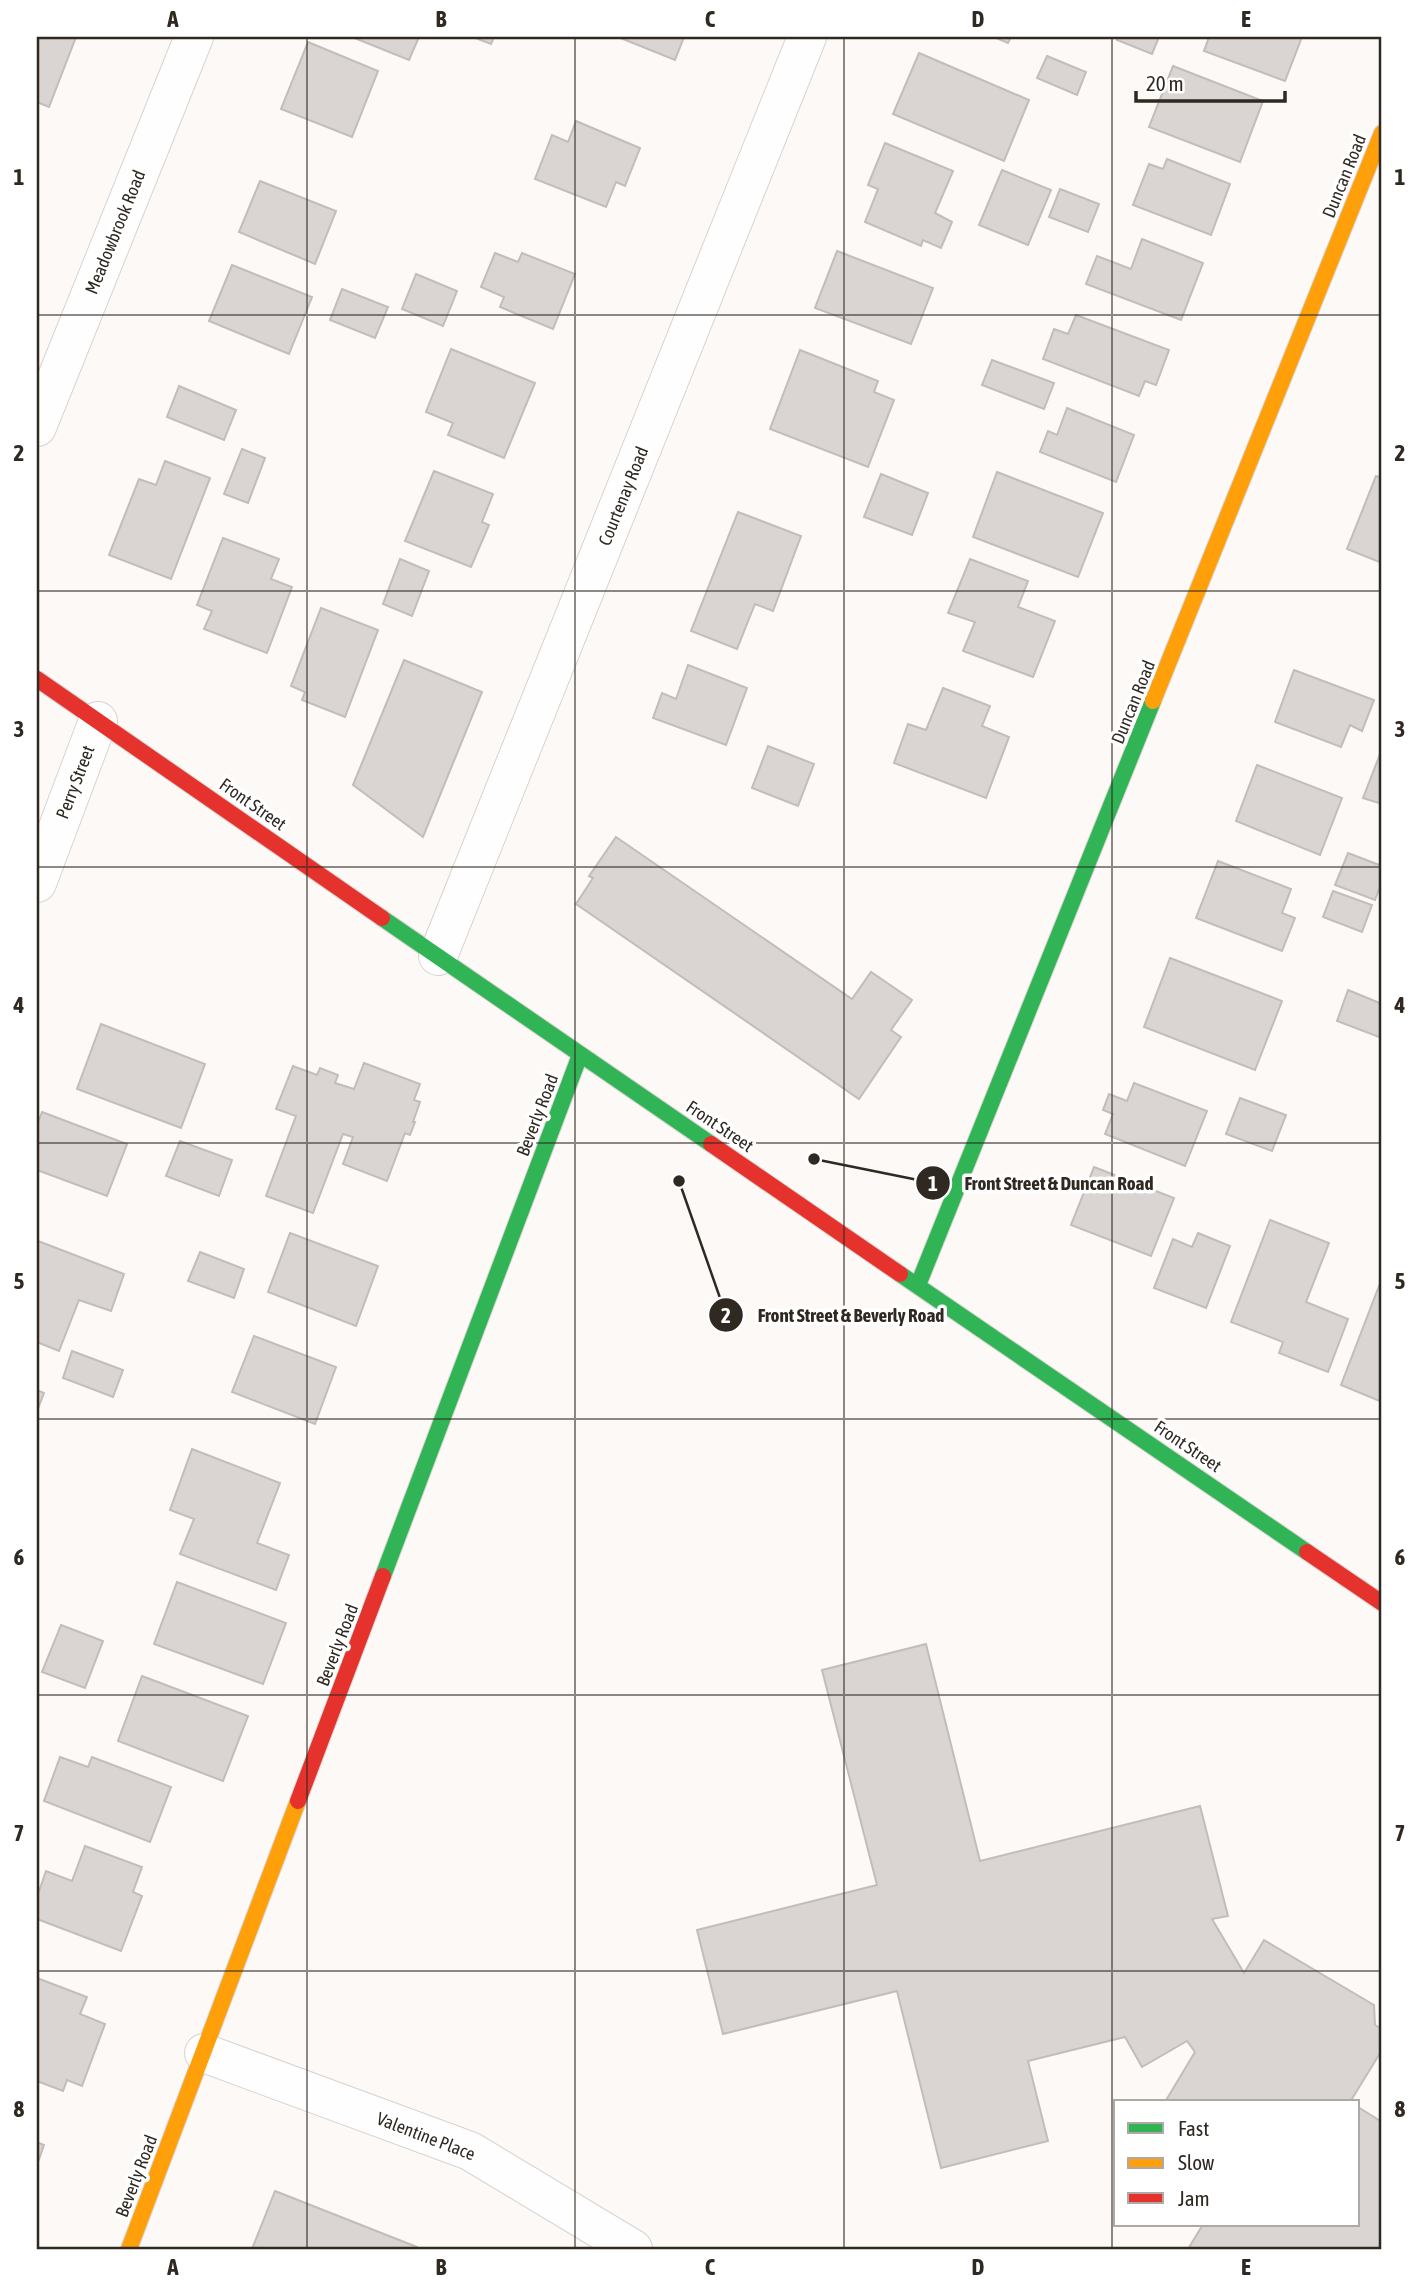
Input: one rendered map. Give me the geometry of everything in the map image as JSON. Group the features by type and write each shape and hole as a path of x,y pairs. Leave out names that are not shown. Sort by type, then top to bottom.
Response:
{"street":[{"name":"Meadowbrook Road","path":"37,427 194,37"},
{"name":"Courtenay Road","path":"438,956 807,37"},
{"name":"Duncan Road","path":"918,1285 1382,133"},
{"name":"Front Street","path":"37,679 580,1055 1382,1603"},
{"name":"Perry Street","path":"37,883 98,720"},
{"name":"Beverly Road","path":"129,2249 580,1055"},
{"name":"Valentine Place","path":"204,2053 470,2151 633,2249"}],"building":[{"path":"37,37 76,37 49,107 37,102"},
{"path":"352,37 419,37 409,60"},
{"path":"473,37 494,37 491,44"},
{"path":"618,37 684,37 675,60"},
{"path":"994,37 1011,37 1008,43"},
{"path":"1118,37 1159,37 1152,54 1117,40"},
{"path":"1209,37 1302,37 1285,81 1204,51"},
{"path":"308,42 378,71 352,137 281,109"},
{"path":"919,53 1029,100 1004,161 893,114"},
{"path":"1047,56 1086,72 1077,95 1037,78"},
{"path":"1173,66 1263,101 1240,162 1149,127"},
{"path":"576,121 640,148 625,186 616,182 606,207 535,179 552,135 568,142"},
{"path":"885,143 953,171 935,213 952,222 941,248 923,240 921,246 865,222 878,189 868,185"},
{"path":"1167,159 1230,184 1211,235 1133,205 1149,164 1163,169"},
{"path":"1002,170 1051,190 1028,245 979,225"},
{"path":"260,181 336,211 315,264 239,232"},
{"path":"1060,189 1099,204 1088,232 1049,217"},
{"path":"1142,239 1203,263 1181,320 1086,284 1097,256 1131,269"},
{"path":"837,251 933,288 911,344 815,308"},
{"path":"495,253 518,262 522,253 575,274 553,329 500,307 504,297 481,287"},
{"path":"232,265 312,297 289,354 209,321"},
{"path":"416,274 457,291 443,326 402,309"},
{"path":"342,289 388,307 375,338 330,320"},
{"path":"1076,315 1169,350 1156,385 1145,381 1139,396 1043,359 1054,329 1068,334"},
{"path":"451,349 535,383 504,458 448,435 453,423 426,412"},
{"path":"800,350 878,381 874,392 894,400 868,467 770,429"},
{"path":"992,360 1054,383 1044,409 982,385"},
{"path":"179,386 236,410 224,440 167,417"},
{"path":"1067,408 1134,435 1116,482 1040,452 1048,431 1057,435"},
{"path":"242,449 265,458 248,503 224,494"},
{"path":"165,461 210,478 171,579 109,555 139,479 156,485"},
{"path":"434,471 493,494 482,522 489,525 471,567 405,541"},
{"path":"997,472 1103,513 1078,577 973,537"},
{"path":"881,474 928,493 912,535 864,517"},
{"path":"1376,476 1382,478 1382,563 1347,549"},
{"path":"738,512 801,536 773,611 755,604 737,649 691,631"},
{"path":"223,538 279,559 271,579 292,587 267,653 204,629 212,611 197,605"},
{"path":"400,559 429,571 412,616 383,604"},
{"path":"970,559 1028,581 1018,607 1055,621 1033,677 963,651 975,622 948,613"},
{"path":"321,608 378,630 345,717 302,700 305,692 291,686"},
{"path":"404,660 482,692 423,837 353,785"},
{"path":"688,665 747,688 726,745 653,718 662,693 676,699"},
{"path":"1294,670 1374,700 1362,731 1350,725 1341,747 1275,722"},
{"path":"943,688 990,706 982,726 1009,737 986,798 894,763 908,724 926,730"},
{"path":"768,746 814,764 798,806 752,788"},
{"path":"1382,749 1382,804 1363,798"},
{"path":"1257,765 1342,798 1320,855 1236,821"},
{"path":"616,837 852,999 871,972 912,1000 891,1030 901,1037 859,1099 576,904 593,878 589,876"},
{"path":"1348,853 1382,866 1382,881 1375,900 1335,885"},
{"path":"1218,861 1291,889 1282,913 1295,918 1282,951 1196,918"},
{"path":"1333,891 1372,905 1362,932 1323,917"},
{"path":"1170,958 1282,1001 1255,1070 1144,1027"},
{"path":"1348,990 1382,1004 1379,1037 1337,1021"},
{"path":"101,1024 205,1064 181,1128 77,1089"},
{"path":"364,1063 420,1084 414,1100 420,1102 415,1122 410,1135 405,1133 387,1181 343,1164 353,1137 343,1134 313,1213 266,1196 296,1116 276,1109 293,1066 317,1075 320,1068 338,1075 335,1083 354,1089"},
{"path":"1134,1083 1207,1111 1185,1166 1105,1134 1113,1114 1103,1110 1109,1094 1127,1101"},
{"path":"1240,1098 1286,1115 1272,1151 1226,1134"},
{"path":"42,1112 127,1144 107,1196 37,1170 37,1125"},
{"path":"180,1141 232,1160 219,1196 166,1176"},
{"path":"1094,1167 1174,1198 1151,1256 1071,1225"},
{"path":"1270,1220 1329,1243 1306,1302 1348,1319 1328,1372 1279,1353 1283,1342 1231,1322"},
{"path":"290,1233 378,1266 356,1326 268,1292"},
{"path":"1198,1233 1230,1246 1206,1308 1154,1288 1173,1239 1192,1247"},
{"path":"38,1241 124,1274 111,1311 79,1300 59,1351 37,1342"},
{"path":"200,1252 244,1269 234,1298 188,1281"},
{"path":"1382,1278 1382,1402 1341,1385"},
{"path":"254,1336 336,1367 315,1424 232,1392"},
{"path":"72,1351 123,1370 113,1397 63,1378"},
{"path":"37,1390 44,1393 37,1411"},
{"path":"192,1449 280,1483 257,1543 289,1555 276,1590 180,1554 194,1519 170,1510"},
{"path":"177,1582 286,1623 263,1684 154,1644"},
{"path":"61,1625 103,1641 85,1688 42,1672"},
{"path":"926,1644 980,1861 1200,1806 1228,1916 1212,1919 1244,1973 1264,1940 1374,2005 1375,2025 1382,2029 1382,2050 1351,2100 1166,2100 1195,2052 1187,2041 1142,2067 1125,2037 1028,2061 1048,2141 941,2168 897,1991 723,2034 697,1930 877,1885 822,1670"},
{"path":"142,1676 248,1716 223,1781 118,1741"},
{"path":"60,1757 88,1767 92,1757 171,1787 150,1842 44,1801"},
{"path":"85,1846 142,1867 133,1892 142,1896 121,1951 37,1919 37,1897 46,1871 72,1881"},
{"path":"37,1978 87,1997 80,2014 105,2024 82,2086 67,2080 63,2091 37,2081"},
{"path":"1360,2108 1382,2122 1382,2249 1188,2249 1202,2226 1360,2226"},
{"path":"37,2142 44,2145 37,2165"},
{"path":"275,2191 417,2247 417,2249 252,2249"}],"traffic: fast":[{"path":"918,1285 1153,701"},
{"path":"382,918 711,1144"},
{"path":"383,1576 580,1055"},
{"path":"900,1274 1307,1552"}],"traffic: slow":[{"path":"1153,701 1382,133"},
{"path":"129,2249 298,1801"}],"traffic: jam":[{"path":"37,679 382,918"},
{"path":"711,1144 900,1274"},
{"path":"1307,1552 1382,1603"},
{"path":"298,1801 383,1576"}],"place":[{"name":"Front Street & Duncan Road","path":"814,1159"},
{"name":"Front Street & Beverly Road","path":"679,1181"}]}
